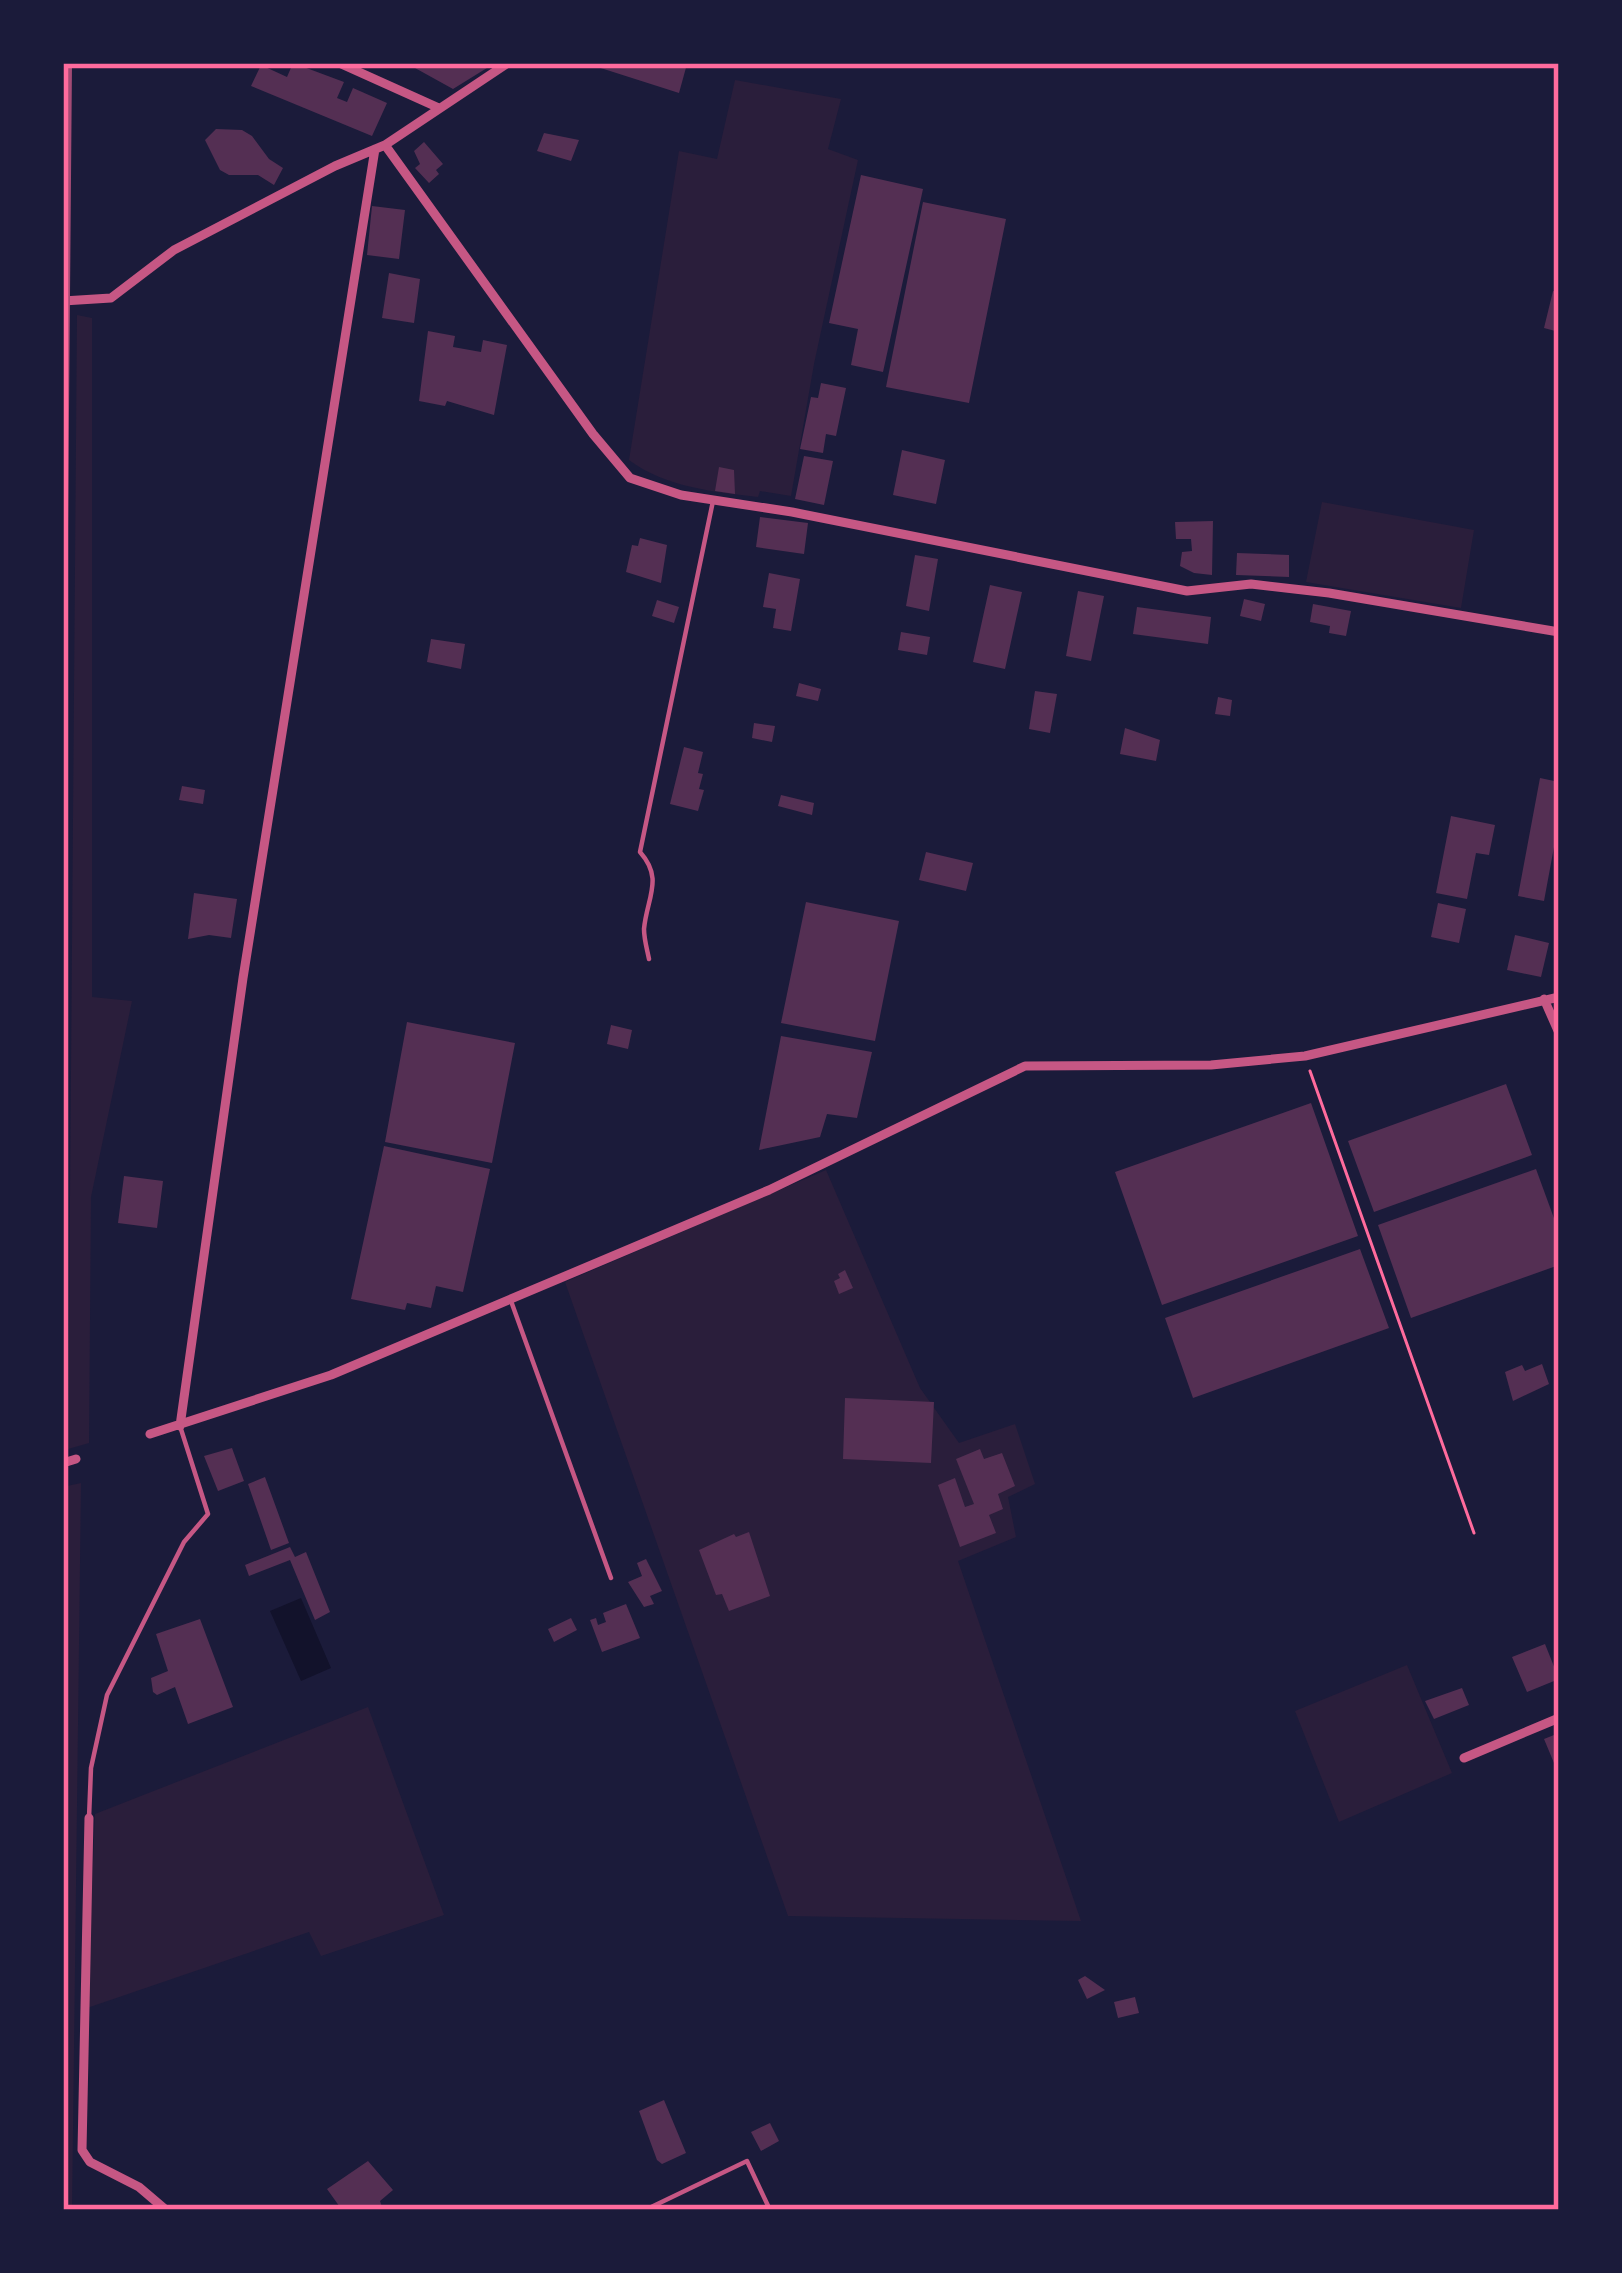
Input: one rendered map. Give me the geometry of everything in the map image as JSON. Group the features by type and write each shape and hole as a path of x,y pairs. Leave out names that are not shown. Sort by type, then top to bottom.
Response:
{"street":[{"path":"339,63 439,108"},
{"path":"63,301 111,298 173,250 380,147 508,63"},
{"path":"380,147 630,478 681,496 792,512 1187,591 1251,584 1559,632"},
{"path":"180,1426 243,978 380,147"},
{"path":"150,1434 331,1375 769,1190 1024,1066 1211,1065 1305,1056 1559,997"},
{"path":"1544,999 1559,1033"},
{"path":"63,1463 76,1459"},
{"path":"1464,1758 1559,1718"},
{"path":"89,1818 82,2150 90,2162 139,2187 166,2210"}],"lane":[{"path":"649,959 644,934 654,878 652,866 640,852 713,501"},
{"path":"510,1297 611,1578"},
{"path":"89,1818 91,1768 107,1696 184,1542 208,1514 180,1426"},
{"path":"645,2210 747,2161 770,2210"}],"path":[{"path":"1305,1056 1474,1533"}],"shaded area":[{"path":"735,80 841,99 828,149 858,160 791,496 760,491 758,497 690,487 629,460 679,151 717,159"},
{"path":"77,315 92,318 92,997 132,1001 91,1197 89,1443 68,1449"},
{"path":"1322,502 1474,530 1461,608 1306,582"},
{"path":"826,1170 920,1388 959,1443 1015,1424 1035,1484 1008,1497 1016,1537 958,1561 1081,1921 788,1916 565,1282"},
{"path":"81,1483 72,2210 63,2210 67,1486"},
{"path":"301,1598 331,1668 301,1681 270,1611"},
{"path":"1407,1665 1452,1773 1339,1822 1295,1711"},
{"path":"368,1707 444,1915 321,1956 309,1932 87,2008 95,1814"}],"building":[{"path":"293,63 344,82 337,98 347,102 353,88 387,103 372,136 251,86 261,65 287,77"},
{"path":"406,63 495,63 453,89"},
{"path":"585,63 684,63 687,64 679,93"},
{"path":"216,129 242,130 252,136 269,159 283,168 274,185 258,175 229,175 220,170 205,140"},
{"path":"544,133 579,140 571,161 537,151"},
{"path":"424,142 443,164 429,183 415,168 420,164 414,151"},
{"path":"861,175 923,189 883,372 851,365 858,329 829,323"},
{"path":"923,202 1006,219 969,403 886,387"},
{"path":"372,206 405,210 399,259 367,255"},
{"path":"389,273 420,279 414,323 382,318"},
{"path":"1553,291 1559,292 1559,332 1544,328"},
{"path":"428,331 455,336 453,347 481,352 483,340 507,345 494,415 447,401 445,406 419,401"},
{"path":"821,383 846,388 836,436 826,434 823,453 800,449 811,397 818,398"},
{"path":"902,450 945,460 936,504 893,495"},
{"path":"804,456 833,461 824,505 795,499"},
{"path":"719,467 734,470 735,494 715,491"},
{"path":"760,517 808,523 804,554 756,547"},
{"path":"1213,521 1212,575 1180,566 1182,552 1192,551 1191,539 1176,539 1175,522"},
{"path":"640,538 667,545 661,583 626,572 632,545 638,546"},
{"path":"1237,553 1289,555 1289,577 1236,575"},
{"path":"915,555 938,559 929,611 906,606"},
{"path":"769,573 800,579 791,631 773,628 776,609 763,607"},
{"path":"990,585 1022,592 1005,669 973,662"},
{"path":"1078,591 1104,596 1091,661 1066,656"},
{"path":"1244,599 1265,604 1261,621 1240,616"},
{"path":"657,600 679,607 674,623 652,616"},
{"path":"1313,604 1351,611 1346,636 1310,622"},
{"path":"1137,607 1211,617 1208,644 1133,634"},
{"path":"901,632 930,637 927,655 898,650"},
{"path":"431,639 465,644 461,669 427,662"},
{"path":"799,683 821,689 818,701 796,696"},
{"path":"1035,691 1057,694 1050,733 1029,729"},
{"path":"1218,697 1232,700 1230,716 1215,714"},
{"path":"754,723 775,726 772,742 752,738"},
{"path":"1125,728 1160,740 1156,761 1120,754"},
{"path":"684,747 703,752 698,773 703,774 699,789 704,790 698,811 670,804"},
{"path":"1540,778 1559,782 1559,820 1544,901 1518,896"},
{"path":"182,786 205,790 203,804 179,800"},
{"path":"781,795 814,803 812,815 778,806"},
{"path":"1451,816 1495,825 1489,855 1476,853 1467,899 1436,893"},
{"path":"926,852 973,863 966,891 919,880"},
{"path":"194,893 237,899 231,938 188,939"},
{"path":"806,902 899,921 875,1041 781,1023"},
{"path":"1438,903 1466,909 1459,943 1431,937"},
{"path":"1515,935 1549,943 1541,977 1507,970"},
{"path":"407,1022 515,1043 492,1163 385,1142"},
{"path":"611,1025 632,1030 628,1049 607,1044"},
{"path":"781,1036 872,1052 857,1118 827,1114 820,1137 759,1150"},
{"path":"1506,1084 1532,1155 1374,1212 1348,1141"},
{"path":"1311,1103 1358,1236 1162,1305 1115,1172"},
{"path":"384,1146 490,1169 463,1292 436,1286 431,1308 407,1303 405,1310 351,1299"},
{"path":"1536,1169 1559,1232 1559,1265 1411,1318 1378,1225"},
{"path":"124,1176 163,1181 157,1228 118,1223"},
{"path":"1360,1249 1389,1328 1193,1398 1165,1318"},
{"path":"845,1270 853,1288 839,1294 834,1281"},
{"path":"1542,1364 1549,1384 1513,1401 1505,1372"},
{"path":"845,1398 934,1402 931,1463 843,1459"},
{"path":"232,1448 244,1481 218,1491 204,1456"},
{"path":"980,1449 984,1459 1002,1453 1015,1486 998,1494 1003,1509 989,1515 996,1533 960,1547 938,1485 955,1478 965,1507 974,1504 956,1459"},
{"path":"265,1477 289,1543 271,1550 248,1484"},
{"path":"749,1532 770,1596 729,1611 722,1594 716,1595 699,1550"},
{"path":"290,1547 295,1557 306,1552 330,1612 315,1620 290,1560 249,1576 245,1565"},
{"path":"646,1559 662,1591 650,1596 654,1604 644,1607 628,1582 642,1576 637,1563"},
{"path":"626,1604 640,1638 602,1652 590,1620 596,1618 598,1625 606,1622 603,1613"},
{"path":"571,1618 577,1630 554,1642 548,1629"},
{"path":"200,1619 233,1707 188,1724 175,1687 157,1695 153,1692 151,1678 168,1671 156,1634"},
{"path":"1545,1644 1559,1679 1527,1692 1512,1657"},
{"path":"1462,1688 1469,1705 1434,1719 1425,1701"},
{"path":"1559,1733 1559,1775 1544,1739"},
{"path":"1085,1976 1105,1990 1087,1999 1078,1980"},
{"path":"1135,1997 1139,2013 1118,2018 1114,2002"},
{"path":"664,2100 686,2153 662,2164 639,2111"},
{"path":"770,2123 779,2141 761,2151 751,2132"},
{"path":"368,2161 393,2190 380,2201 383,2210 342,2210 327,2189"}],"railway":[{"path":"63,760 69,63"}]}
